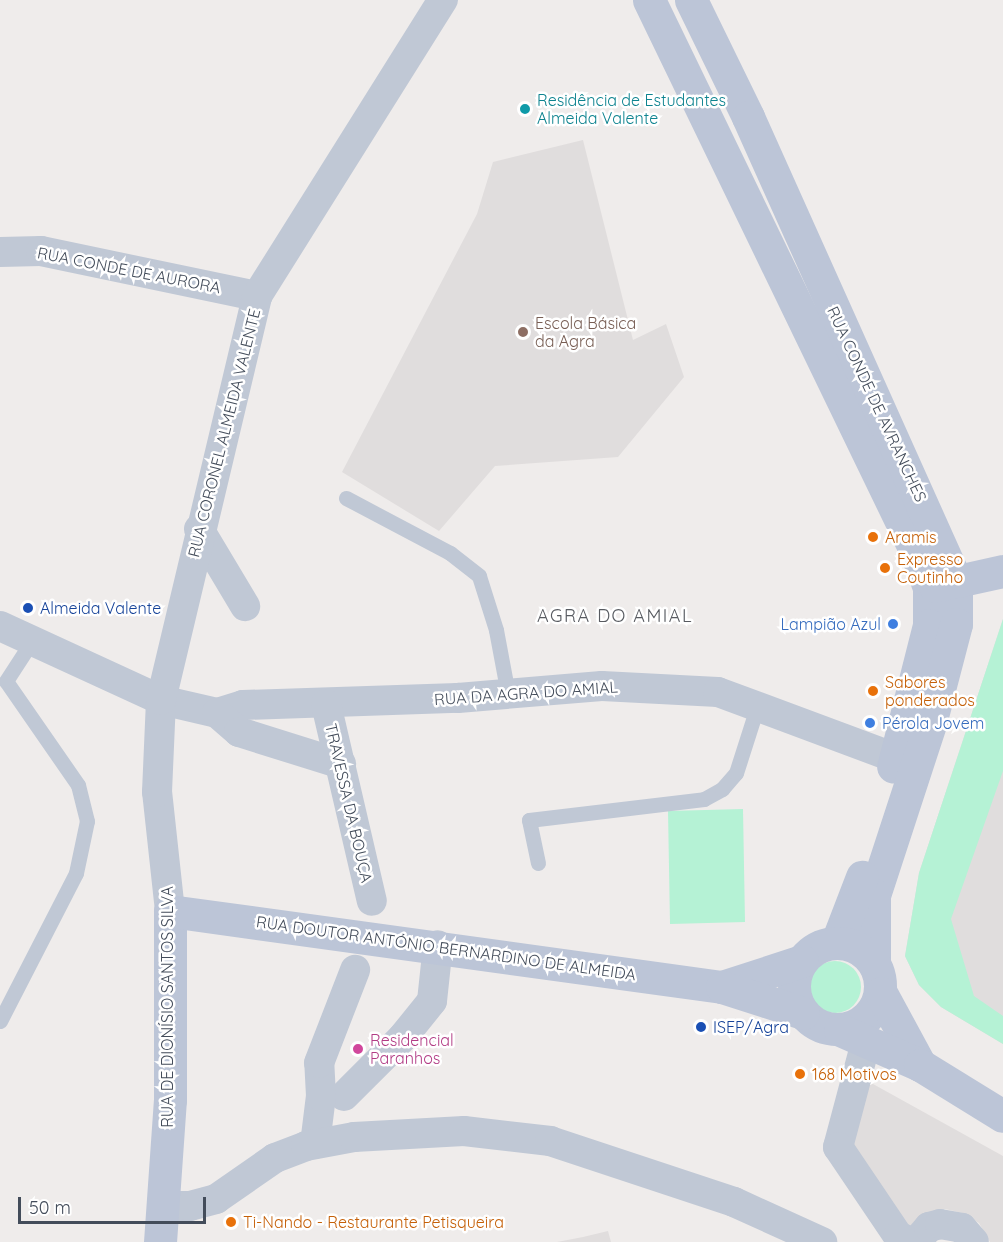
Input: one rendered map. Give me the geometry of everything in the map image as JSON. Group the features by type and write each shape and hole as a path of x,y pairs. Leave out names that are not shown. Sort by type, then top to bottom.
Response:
{"street":[{"name":"RUA CORONEL ALMEIDA VALENTE","path":"161,700 257,296 443,0"},
{"name":"RUA CONDE DE AVRANCHES","path":"649,0 916,552 942,585"},
{"name":"RUA CONDE DE AVRANCHES","path":"691,0 748,117 942,585 956,624 860,887 837,942"},
{"name":"RUA CONDE DE AURORA","path":"0,252 41,251 257,296"},
{"path":"200,529 245,606"},
{"path":"942,585 1003,570"},
{"name":"RUA DA AGRA DO AMIAL","path":"0,626 161,700 217,713 243,705 326,704 508,694 602,686 718,692 906,762"},
{"name":"RUA DE DIONÍSIO SANTOS SILVA","path":"160,1242 165,1206 170,1077 170,911 157,792 161,700"},
{"name":"TRAVESSA DA BOUÇA","path":"326,704 372,902"},
{"path":"217,713 239,732 341,764"},
{"name":"RUA CONDE DE AVRANCHES","path":"877,978 874,895 906,762"},
{"name":"RUA DOUTOR ANTÓNIO BERNARDINO DE ALMEIDA","path":"170,911 438,945 722,987 803,1013"},
{"path":"920,1065 864,952 837,942 824,944 802,961 794,987 803,1013 813,1023 853,1036 920,1065 1003,1116"},
{"path":"315,1144 332,1096 403,1037 432,1001 438,945"},
{"name":"RUA DOUTOR ANTÓNIO BERNARDINO DE ALMEIDA","path":"722,987 802,961"},
{"path":"354,1137 332,1096 319,1063 355,970"},
{"path":"877,978 867,1017 853,1036 838,1147 898,1236 911,1242"},
{"path":"165,1206 190,1206 216,1199 274,1158 315,1144 354,1137 464,1131 550,1140 734,1202 822,1242"},
{"path":"916,1242 929,1227 940,1224 962,1228 974,1242"}],"lane":[{"path":"346,498 450,554 479,576 496,630 508,694"},
{"path":"0,1021 76,873 87,821 78,785 6,681 32,640"},
{"path":"538,863 529,820 704,799 722,789 736,773 758,705"}],"shaded area":[{"name":"Escola Básica da Agra","path":"583,140 633,340 666,324 684,377 618,457 495,466 439,531 342,472 477,214 493,162"},
{"path":"1003,619 1003,1044 941,1007 919,985 905,956 919,873"},
{"path":"864,1079 1003,1156 1003,1242 990,1242 979,1223 963,1213 945,1209 927,1213 907,1230 850,1147"},
{"path":"608,1231 611,1242 557,1242 583,1237"}],"green space":[{"path":"1003,619 1003,771 951,919 974,996 1003,1016 1003,1044 941,1007 919,985 905,956 919,873"},
{"path":"743,809 745,922 670,924 668,811"},
{"path":"830,961 840,961 849,965 857,973 861,987 857,1001 849,1009 840,1013 830,1013 821,1009 813,1001 809,992 809,982 813,973 821,965"}],"place":[{"name":"Residência de Estudantes Almeida Valente","path":"525,109"},
{"name":"Escola Básica da Agra","path":"523,332"},
{"name":"Aramis","path":"873,537"},
{"name":"Expresso Coutinho","path":"885,568"},
{"name":"Almeida Valente","path":"28,608"},
{"name":"Lampião Azul","path":"893,624"},
{"name":"Sabores ponderados","path":"873,691"},
{"name":"Pérola Jovem","path":"870,723"},
{"name":"ISEP/Agra","path":"701,1027"},
{"name":"Residencial Paranhos","path":"358,1049"},
{"name":"168 Motivos","path":"800,1074"},
{"name":"Ti-Nando - Restaurante Petisqueira","path":"231,1222"}],"district":[{"name":"AGRA DO AMIAL","path":"615,616"}]}
